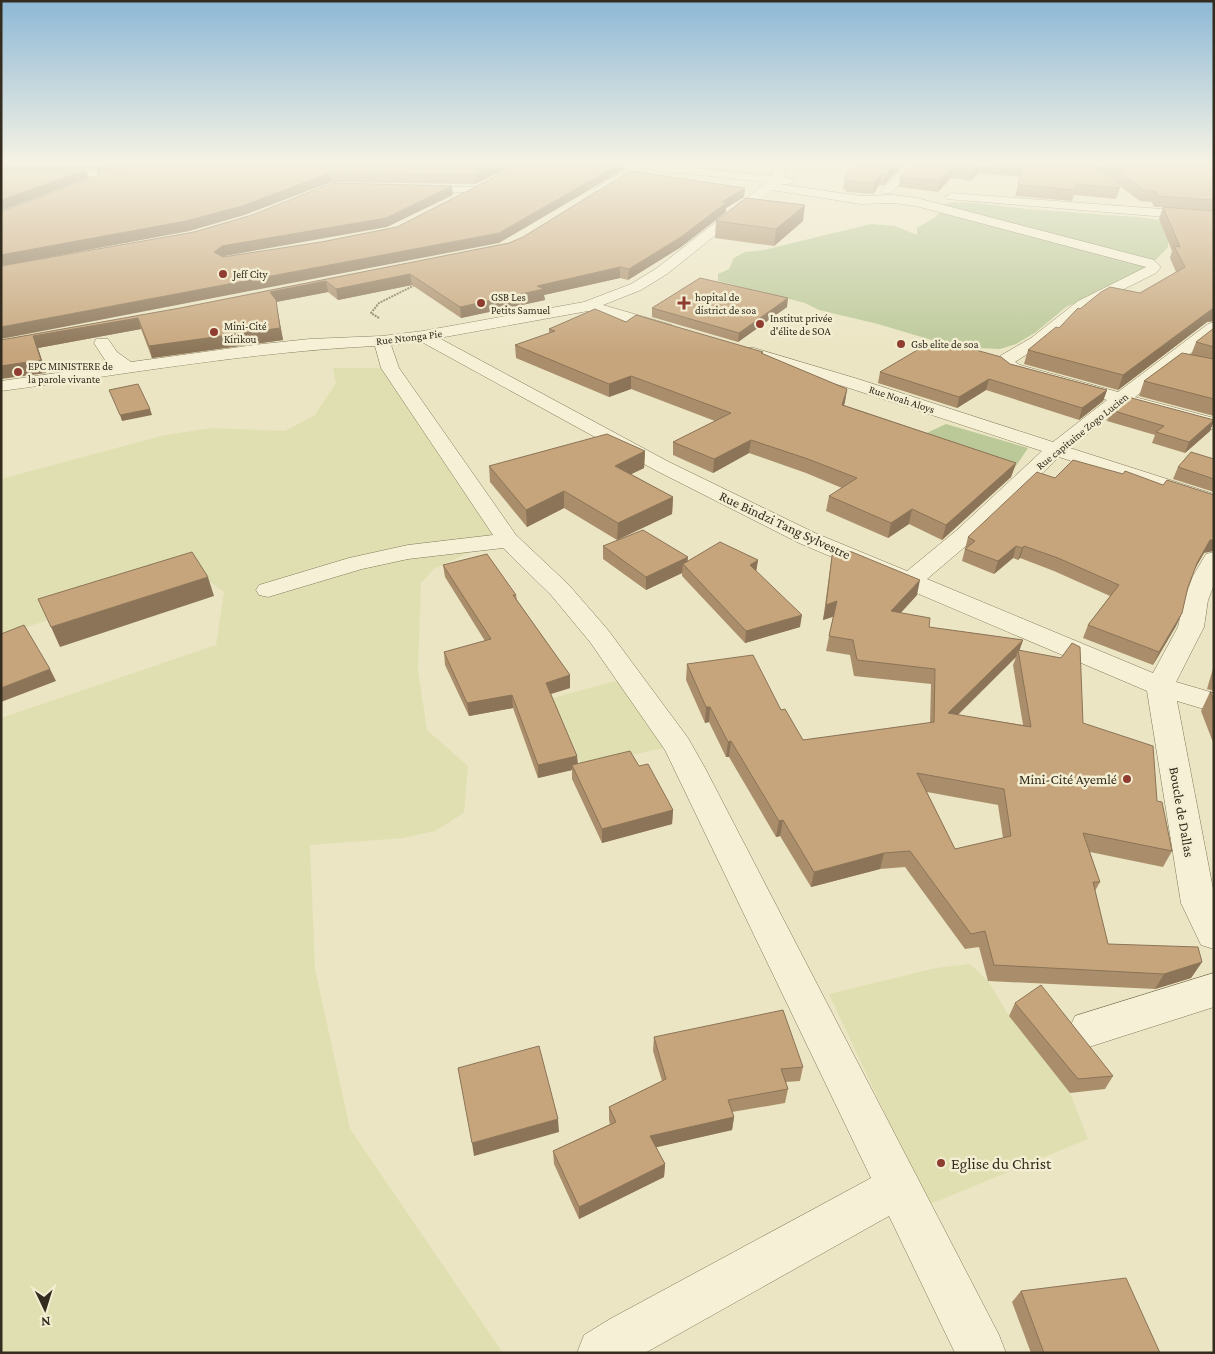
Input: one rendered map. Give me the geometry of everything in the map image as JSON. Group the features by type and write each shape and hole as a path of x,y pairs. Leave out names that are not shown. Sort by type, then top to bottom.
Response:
{"street":[{"name":"Rue Ntonga Pie","path":"1,386 285,346 382,341 423,336 588,306 631,289 654,276 714,227"},
{"path":"1013,227 1149,263 1154,267 1083,304 1037,341 1006,360 1006,364 1014,369 1214,424"},
{"path":"588,306 682,333"},
{"name":"Rue capitaine Zogo Lucien","path":"910,581 965,535 1056,449 1121,398 1182,361 1214,327"},
{"name":"Rue Bindzi Tang Sylvestre","path":"423,336 662,466 807,538 1160,686 1214,703"},
{"path":"382,341 390,368 508,540 560,590 599,636 677,745 981,1353"},
{"path":"102,343 111,356 128,368"},
{"name":"Rue Noah Aloys","path":"729,346 852,383 1214,501"},
{"path":"268,590 357,563 408,552 508,540"},
{"path":"1160,686 1191,627 1196,600 1214,559"},
{"name":"Boucle de Dallas","path":"1160,686 1198,903 1214,934"},
{"path":"1089,1029 1214,990"},
{"path":"602,1353 627,1336 898,1187"}],"path":[{"path":"416,284 401,295 382,299 371,310 371,313 389,325 423,336"}],"green space":[{"path":"858,227 898,227 917,235 917,228 1174,227 1168,239 1168,247 1150,266 1148,273 1066,307 1036,332 1016,344 1000,349 955,347 878,324 819,310 805,303 718,281 718,274 729,269 734,258 745,252 764,250"},
{"path":"333,368 390,368 508,540 492,542 434,569 421,583 418,670 427,730 468,766 464,813 435,831 403,838 310,845 315,969 350,1129 503,1353 1,1353 1,718 216,645 224,592 198,573 1,635 1,479 165,435 212,428 285,431 315,415 336,383"},
{"path":"946,424 1028,448 1012,472 916,438"},
{"path":"630,677 677,745 582,766 553,698"},
{"path":"970,964 988,981 1009,1016 1070,1093 1088,1139 928,1205 829,994 936,968"}],"building":[{"path":"1,227 152,227 1,255"},
{"path":"210,227 332,227 222,246 214,252 223,257 321,242 396,227 509,227 499,233 1,327 1,266 194,232"},
{"path":"539,227 694,227 629,269 620,267 537,286 544,289 460,307 410,274 336,289 326,281 270,292 276,300 280,328 149,346 138,318 33,336 41,360 1,366 1,340 180,308 509,243"},
{"path":"1172,227 1214,227 1214,309 1123,375 1028,350 1056,327 1059,328 1078,308 1080,309 1110,287 1140,293 1185,267 1174,246 1180,247"},
{"path":"700,278 788,298 739,333 652,308"},
{"path":"595,309 626,322 636,315 763,352 761,353 847,389 842,405 1016,463 946,525 912,509 891,523 829,496 857,478 751,440 714,459 673,442 731,413 631,376 609,384 515,345 555,331 549,329"},
{"path":"1214,328 1214,347 1196,342"},
{"path":"936,339 1001,357 1010,364 1107,390 1082,408 989,379 959,397 880,372"},
{"path":"1182,353 1214,359 1214,399 1144,381"},
{"path":"138,384 150,409 120,415 109,390"},
{"path":"1128,397 1214,420 1189,442 1156,432 1164,426 1111,410"},
{"path":"607,434 645,451 615,466 673,497 618,523 564,491 526,510 489,466"},
{"path":"1191,452 1214,459 1214,479 1178,467"},
{"path":"1073,460 1123,474 1125,471 1163,485 1167,480 1214,495 1214,540 1210,540 1197,563 1188,587 1182,613 1159,652 1088,625 1119,585 1058,558 1024,546 1022,548 1016,546 998,561 965,549 975,541 968,537 1037,472 1055,478"},
{"path":"643,530 688,557 646,577 603,546"},
{"path":"720,542 758,560 750,565 802,615 746,631 683,564"},
{"path":"833,548 852,552 920,580 891,611 930,618 929,627 1023,640 948,713 1031,727 1018,650 1061,658 1072,643 1080,647 1083,723 1153,746 1157,801 1162,802 1172,851 1083,833 1100,882 1093,882 1108,944 1198,947 1202,962 1164,974 994,965 985,931 971,934 910,851 884,853 814,872 783,820 779,821 731,741 728,742 710,707 706,707 687,664 753,655 781,710 785,709 803,740 934,722 935,669 857,660 853,640 829,636 837,601 826,605","holes":["917,773 1004,789 1011,836 955,849"]},
{"path":"192,552 208,577 51,627 38,599"},
{"path":"487,554 516,595 513,595 570,675 546,683 577,756 538,765 512,695 467,703 444,652 491,639 443,565"},
{"path":"24,625 50,669 1,688 1,634"},
{"path":"1210,692 1214,693 1214,701"},
{"path":"630,751 639,766 648,764 673,810 602,829 572,765"},
{"path":"1041,985 1113,1076 1078,1079 1015,1003"},
{"path":"783,1010 803,1067 781,1069 788,1089 728,1100 734,1117 650,1136 665,1164 579,1207 553,1151 616,1122 609,1107 666,1079 654,1037"},
{"path":"539,1046 558,1119 472,1143 458,1068"},
{"path":"1126,1278 1160,1353 1044,1353 1021,1291"}],"place":[{"name":"Jeff City","path":"223,274"},
{"name":"GSB Les Petits Samuel","path":"481,303"},
{"name":"hopital de district de soa","path":"684,303"},
{"name":"Institut privée d'élite de SOA","path":"760,324"},
{"name":"Mini-Cité Kirikou","path":"214,332"},
{"name":"Gsb elite de soa","path":"901,344"},
{"name":"EPC MINISTERE de la parole vivante","path":"18,372"},
{"name":"Mini-Cité Ayemlé","path":"1127,779"},
{"name":"Eglise du Christ","path":"941,1163"}]}
